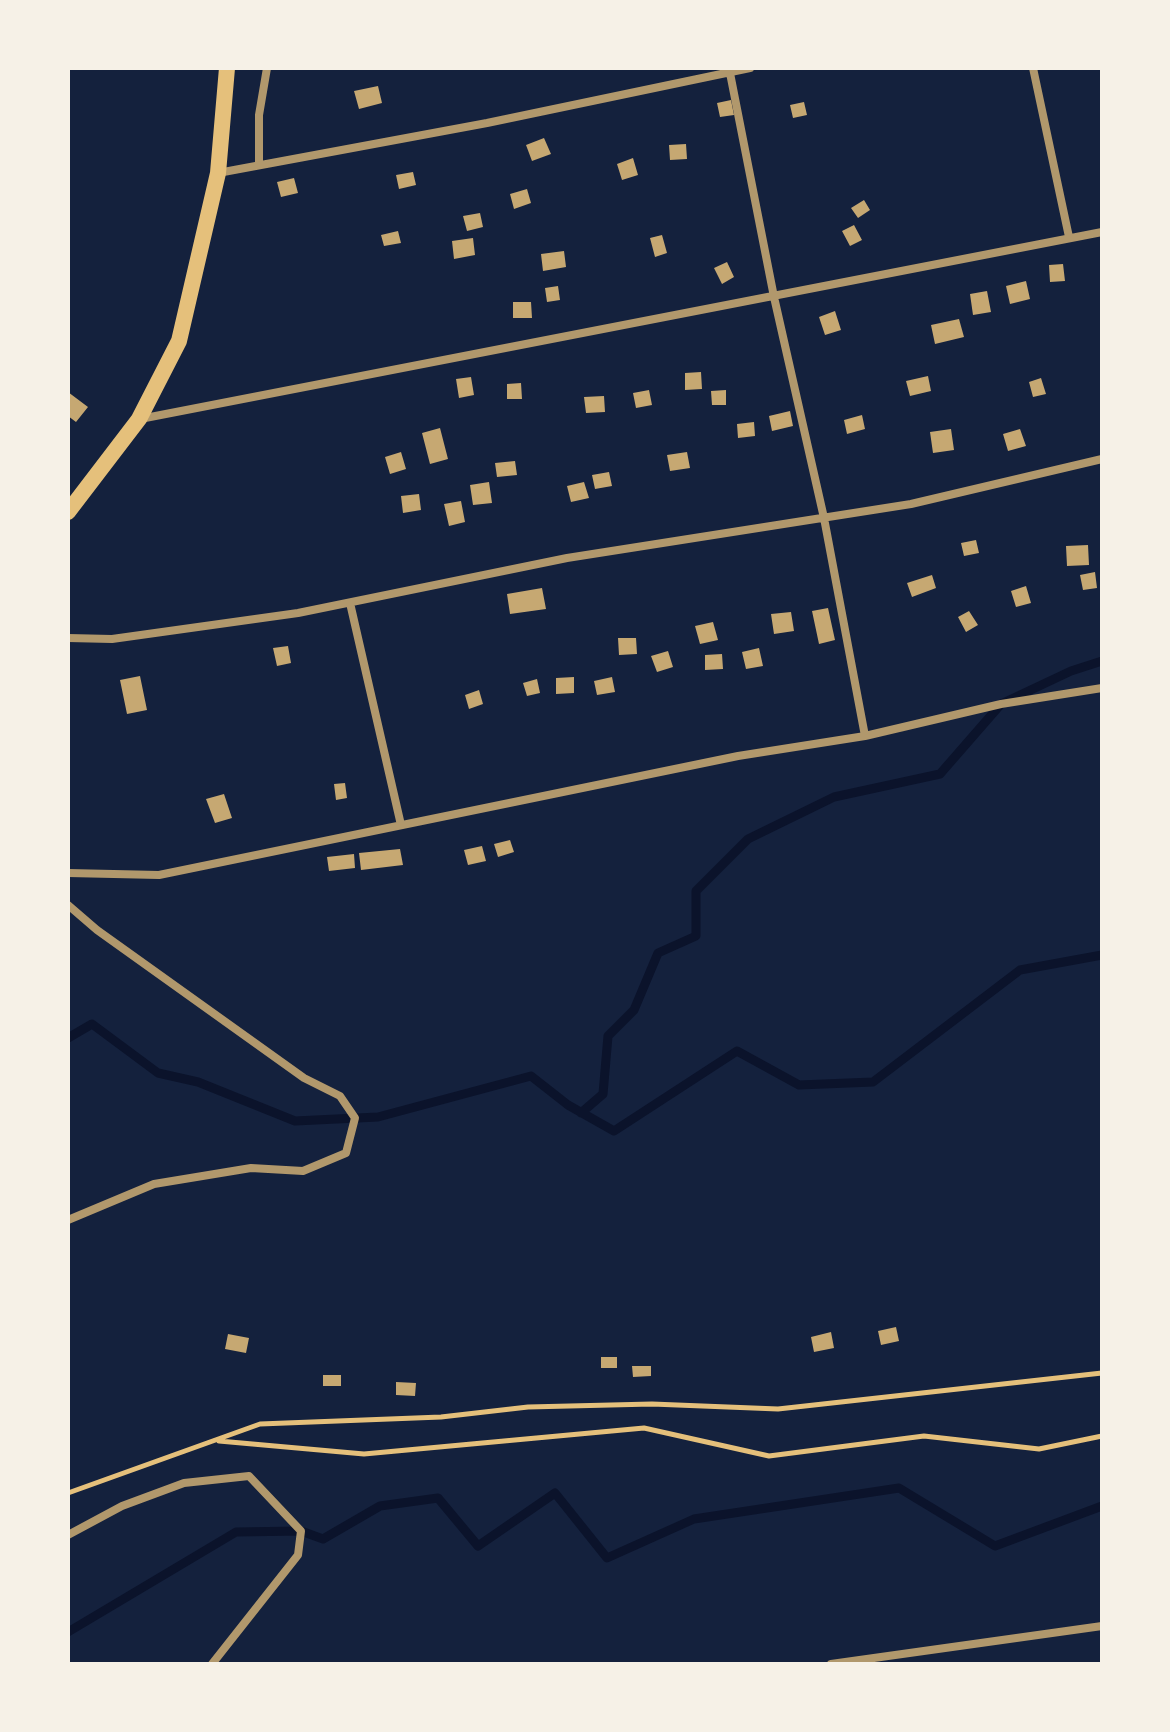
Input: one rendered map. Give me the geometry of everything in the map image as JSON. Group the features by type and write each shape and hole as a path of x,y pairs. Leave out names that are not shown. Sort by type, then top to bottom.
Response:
{"main road":[{"path":"68,512 139,419 179,341 218,173 227,68"}],"street":[{"path":"259,164 259,115 267,68"},
{"path":"218,173 487,123 750,68"},
{"path":"1033,68 1069,237"},
{"path":"729,70 774,297 824,518 865,736"},
{"path":"139,419 1102,232"},
{"path":"68,638 112,639 350,603 567,558 911,504 1102,459"},
{"path":"350,603 401,825"},
{"path":"68,873 159,875 738,756 865,736 1001,704 1102,688"},
{"path":"68,905 97,930 304,1078 340,1096 355,1118 346,1153 303,1171 251,1168 154,1184 68,1220"},
{"path":"68,1535 122,1506 184,1483 249,1476 301,1531 298,1555 212,1664"},
{"path":"831,1664 1102,1626"}],"path":[{"path":"68,1493 260,1424 441,1417 528,1407 652,1404 778,1409 1102,1373"},
{"path":"214,1440 364,1454 644,1428 769,1456 924,1436 1039,1449 1102,1436"}],"building":[{"path":"378,86 382,103 359,109 354,91"},
{"path":"731,100 734,115 720,117 717,103"},
{"path":"804,102 807,115 793,118 790,105"},
{"path":"544,138 551,154 532,161 526,145"},
{"path":"686,144 687,159 670,160 669,145"},
{"path":"633,158 638,175 622,180 617,164"},
{"path":"413,172 416,185 399,189 396,175"},
{"path":"294,178 298,193 281,197 277,182"},
{"path":"527,189 531,203 514,209 510,194"},
{"path":"864,200 870,210 858,218 851,208"},
{"path":"480,213 483,227 467,231 463,216"},
{"path":"854,225 862,240 850,246 842,231"},
{"path":"398,231 401,243 384,246 381,235"},
{"path":"662,235 667,253 655,257 650,238"},
{"path":"473,238 475,255 454,259 452,241"},
{"path":"564,251 566,267 543,271 541,254"},
{"path":"727,262 734,277 722,284 714,268"},
{"path":"1063,264 1065,281 1050,282 1049,265"},
{"path":"1026,281 1030,299 1010,304 1006,286"},
{"path":"558,286 560,300 547,302 545,288"},
{"path":"987,291 991,312 973,315 970,294"},
{"path":"513,302 531,302 532,318 513,318"},
{"path":"835,311 841,330 825,335 819,317"},
{"path":"959,319 964,337 935,344 931,325"},
{"path":"701,372 702,389 685,390 685,373"},
{"path":"928,376 931,391 910,396 906,381"},
{"path":"471,377 474,395 459,398 456,379"},
{"path":"1041,378 1046,394 1033,397 1029,382"},
{"path":"521,383 522,399 507,399 507,384"},
{"path":"649,390 652,405 636,408 633,393"},
{"path":"726,390 726,405 712,405 711,391"},
{"path":"68,392 88,407 76,422 68,416"},
{"path":"604,396 605,412 586,413 584,397"},
{"path":"790,411 793,426 772,431 769,416"},
{"path":"862,415 865,429 847,434 844,420"},
{"path":"754,422 755,436 738,438 737,424"},
{"path":"440,428 448,459 430,464 422,433"},
{"path":"951,429 954,450 933,453 930,432"},
{"path":"1020,429 1026,446 1008,451 1003,434"},
{"path":"401,452 406,469 390,474 385,457"},
{"path":"687,452 690,468 670,471 667,455"},
{"path":"515,461 517,475 497,477 495,463"},
{"path":"609,472 612,486 595,489 592,475"},
{"path":"489,482 492,503 473,505 470,485"},
{"path":"584,482 589,498 571,502 567,486"},
{"path":"419,494 421,510 403,513 401,496"},
{"path":"461,501 465,522 449,526 444,504"},
{"path":"976,540 979,553 964,556 961,543"},
{"path":"1088,545 1089,565 1067,566 1066,546"},
{"path":"1095,572 1097,588 1083,590 1080,575"},
{"path":"932,575 936,588 912,597 907,583"},
{"path":"1026,586 1031,603 1016,607 1011,591"},
{"path":"542,588 546,609 510,614 507,594"},
{"path":"828,608 835,640 819,644 812,611"},
{"path":"969,611 978,625 966,632 958,617"},
{"path":"791,612 794,631 774,634 771,614"},
{"path":"713,622 718,640 700,644 695,626"},
{"path":"618,638 636,638 637,654 619,655"},
{"path":"288,646 291,663 277,666 273,648"},
{"path":"759,648 763,666 746,669 742,652"},
{"path":"668,651 673,667 657,672 651,656"},
{"path":"722,654 723,669 705,670 705,655"},
{"path":"140,676 147,710 127,714 120,680"},
{"path":"574,677 574,693 556,694 556,678"},
{"path":"612,677 615,692 597,695 594,681"},
{"path":"537,679 540,693 527,696 523,683"},
{"path":"479,690 483,704 469,709 465,695"},
{"path":"345,783 347,798 336,800 334,784"},
{"path":"224,794 232,818 215,823 206,799"},
{"path":"510,840 514,852 498,857 494,844"},
{"path":"482,846 486,861 468,865 464,850"},
{"path":"400,849 403,865 361,870 359,853"},
{"path":"354,854 355,868 329,871 327,857"},
{"path":"896,1327 899,1341 881,1345 878,1331"},
{"path":"831,1332 834,1348 814,1352 811,1337"},
{"path":"228,1334 249,1338 246,1353 225,1349"},
{"path":"601,1357 617,1357 617,1368 601,1368"},
{"path":"632,1366 651,1366 651,1376 633,1377"},
{"path":"323,1375 341,1375 341,1386 323,1386"},
{"path":"396,1382 416,1383 415,1396 396,1395"}],"waterway":[{"path":"581,1113 603,1094 608,1036 634,1010 658,953 696,936 696,891 748,839 834,797 940,774 1001,704 1071,671 1102,661"},
{"path":"68,1038 92,1024 158,1073 198,1082 295,1121 378,1117 531,1076 568,1105 614,1131 737,1051 799,1085 873,1082 1020,970 1102,955"},
{"path":"68,1632 236,1532 301,1531 323,1539 380,1506 438,1498 478,1546 555,1493 607,1558 694,1519 899,1488 995,1546 1102,1506"}]}
